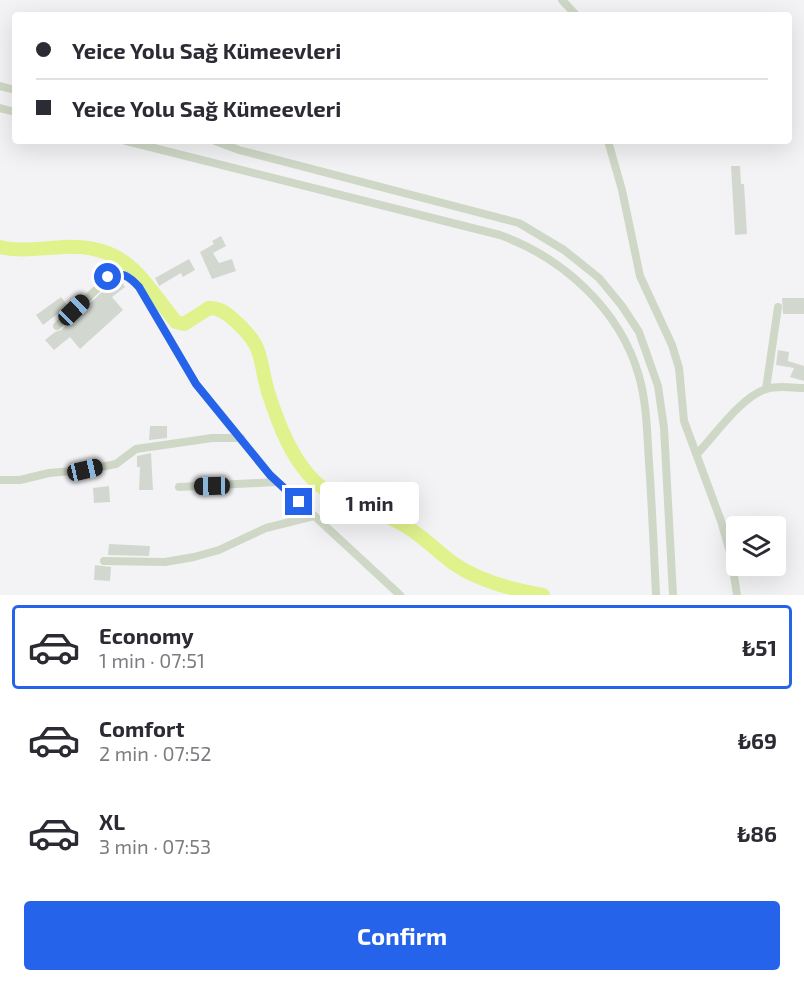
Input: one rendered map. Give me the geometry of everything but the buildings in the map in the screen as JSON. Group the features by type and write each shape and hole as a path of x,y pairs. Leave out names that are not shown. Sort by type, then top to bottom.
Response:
{"street":[{"path":"562,0 573,12"},
{"path":"150,144 500,235 546,255 584,286 625,342 640,379 647,425 656,595"},
{"path":"222,144 519,223 564,250 599,278 622,306 639,332 658,386 664,428 673,595"},
{"path":"609,144 622,190 640,276 672,345 679,368 684,421 698,454 726,536 736,595"},
{"path":"57,326 108,277 116,273 126,275 139,287 152,306 173,348 196,384 276,482 400,595"},
{"path":"766,389 778,307"},
{"path":"698,454 740,408 766,389 804,388"},
{"path":"0,480 20,480 49,473 85,470 116,464 136,449 212,438 241,438"},
{"path":"179,487 276,482"},
{"path":"104,561 165,562 194,557 219,550 266,528 314,516"}],"waterway":[{"path":"0,247 86,248 104,252 119,258 131,268 176,322 184,324 209,308 225,312 244,329 256,346 265,382 282,431 301,465 323,488 335,496 409,528 453,563 473,574 508,587 543,595"}],"route":[{"path":"108,277 116,273 126,275 139,287 196,384 270,475 299,502"}]}
